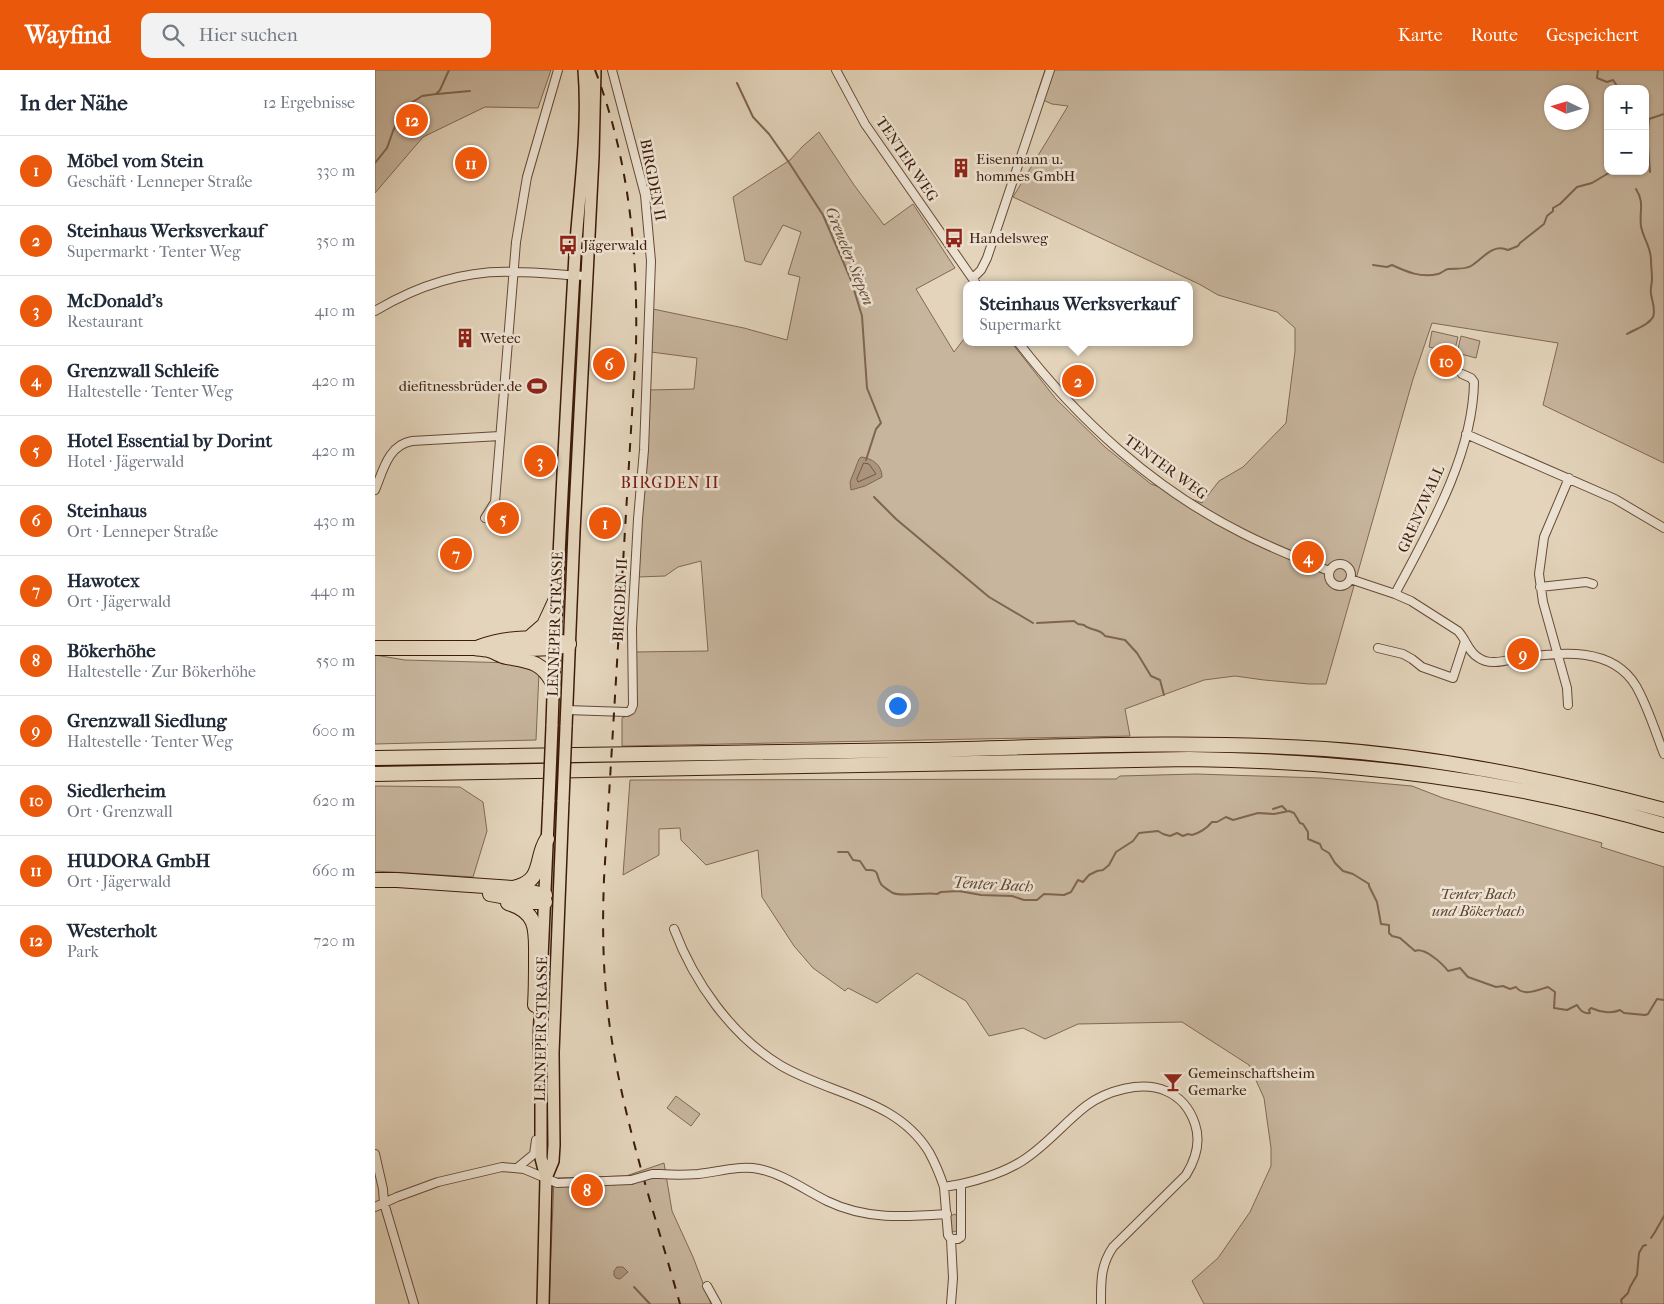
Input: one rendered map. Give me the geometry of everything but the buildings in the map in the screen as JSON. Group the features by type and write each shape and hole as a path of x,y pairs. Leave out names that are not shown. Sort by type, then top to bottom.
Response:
{"highway":[{"path":"529,638 544,625 557,597"},
{"path":"475,648 491,642 529,638 555,644"},
{"path":"495,653 506,649 569,644"},
{"path":"375,648 475,648 491,650 495,653 535,663 544,670 553,684"},
{"path":"375,758 696,754 1110,745 1270,746 1367,752 1450,763 1575,787 1664,810"},
{"path":"375,774 1171,759 1262,760 1369,767 1448,777 1575,802 1664,825"},
{"path":"375,782 390,781 401,773"},
{"path":"513,888 529,881 536,874 539,868 541,848 547,839"},
{"path":"375,880 513,888 545,898"},
{"path":"375,886 400,885 487,893 534,902 545,898"},
{"path":"487,893 502,902 521,908 529,915 533,922 537,939 537,1010"}],"main road":[{"name":"LENNEPER STRASSE","path":"546,1178 553,1162 554,1145 553,1053 566,710 587,276 590,109 584,70"},
{"name":"LENNEPER STRASSE","path":"543,1304 546,1178 542,1161 537,1010 545,898 557,597 575,276 595,70"},
{"path":"545,898 559,900"}],"street":[{"path":"485,518 495,502 518,225 527,177 558,70"},
{"name":"BIRGDEN II","path":"566,710 627,712 631,710 633,705 631,628 644,450 651,261 644,190 612,70"},
{"name":"TENTER WEG","path":"836,70 865,124 974,281"},
{"path":"976,281 987,258 1050,70"},
{"path":"375,311 403,296 440,282 474,274 513,272 587,276"},
{"name":"TENTER WEG","path":"1020,346 1057,390 1088,422 1163,485 1241,533 1329,572"},
{"name":"GRENZWALL","path":"1395,594 1442,504 1467,434 1474,382 1471,378 1462,374"},
{"path":"1467,434 1615,499 1664,528"},
{"path":"375,490 390,456 397,446 402,443 500,436"},
{"path":"1568,705 1567,688 1540,586 1540,563 1544,537 1569,478"},
{"path":"1334,566 1346,566 1350,571 1351,579 1346,585 1338,586 1329,579 1329,572 1334,566"},
{"path":"1351,579 1411,601 1460,633 1475,655 1489,662 1558,654 1582,655 1610,662 1624,671 1635,684 1643,699 1664,754"},
{"path":"1540,586 1586,582 1593,584"},
{"path":"1378,648 1403,654 1422,668 1453,678 1465,641"},
{"path":"674,929 690,966 702,984 740,1032 766,1055 796,1074 868,1101 896,1117 928,1151 944,1187 948,1235 951,1239 953,1278 951,1304"},
{"path":"944,1187 995,1175 1022,1160 1087,1106 1105,1096 1127,1089 1147,1086 1159,1088 1180,1100 1190,1112 1198,1133 1194,1161 1186,1174 1106,1256 1101,1275 1101,1304"},
{"path":"517,1168 534,1154 542,1121"},
{"path":"375,1154 385,1203 414,1304"},
{"path":"375,1207 438,1182 493,1169 517,1168 564,1183 631,1180 652,1174 698,1174 755,1168 776,1174 829,1202 864,1214 895,1217 947,1214"},
{"path":"951,1239 959,1239 961,1237 961,1184"},
{"path":"707,1286 717,1304"}],"green space":[{"path":"375,70 551,70 538,108 485,107 423,137 375,193"},
{"path":"1045,70 1664,70 1664,463 1543,405 1558,343 1432,323 1413,379 1326,684 1235,676 1204,680 1125,709 1130,736 622,746 622,718 633,713 633,652 708,651 701,561 678,567 665,576 638,577 649,390 694,389 697,358 651,352 653,309 744,328 787,340 800,277 788,274 801,232 783,225 761,265 745,261 733,197 790,160 819,132 854,185 884,225 913,204 955,268 916,289 954,352 963,340 963,346 1014,346 1056,399 1105,447 1151,484 1202,503 1219,481 1243,467 1286,423 1295,351 1295,328 1277,312 1218,295 1193,281 1013,197 1068,106 1052,104 1036,97"},
{"path":"1432,331 1458,337 1454,353 1429,347"},
{"path":"1461,336 1480,341 1476,358 1457,353"},
{"path":"375,655 405,660 514,663 539,672 536,740 375,744"},
{"name":"Tenter Bach und Bökerbach","path":"1196,774 1321,778 1412,786 1443,798 1602,843 1601,847 1664,867 1664,1304 1204,1304 1192,1281 1218,1258 1250,1212 1271,1166 1271,1148 1264,1098 1249,1065 1182,1022 1078,1024 1045,1039 1023,1028 989,1036 966,1001 917,973 877,1003 848,988 845,991 813,968 794,946 762,897 758,850 706,865 681,840 680,828 659,829 659,855 623,875 630,780 1116,779 1120,776"},
{"path":"375,786 460,787 483,802 487,831 473,877 375,871"},
{"path":"676,1096 700,1114 691,1126 667,1108"},
{"path":"664,1163 672,1211 693,1257 711,1304 549,1304 554,1178 626,1176"},
{"path":"954,1214 958,1216 958,1230 954,1232 951,1230 950,1217"}],"water":[{"path":"861,457 876,463 882,473 882,477 865,486 851,490 850,482"},
{"path":"617,1267 623,1267 628,1272 620,1279 614,1276 614,1271"}],"waterway":[{"path":"375,163 387,148 405,107 422,96 436,94 440,90 449,70"},
{"path":"1598,70 1597,78 1607,82 1613,80 1616,85"},
{"name":"Greueler Siepen","path":"737,83 753,117 769,134 823,215 851,280 862,316 867,388 881,423 876,429 866,460"},
{"path":"437,94 470,91"},
{"path":"1647,130 1649,119 1664,114"},
{"path":"1649,160 1650,172"},
{"path":"1373,265 1387,267 1392,265 1420,275 1432,275 1448,269 1468,267 1492,250 1502,248 1508,250 1518,246 1544,224 1553,208 1560,204 1577,187 1592,183 1605,175"},
{"path":"1627,334 1648,323 1653,317 1654,311 1651,292 1651,255 1643,235 1641,203 1636,189"},
{"name":"Greueler Siepen","path":"874,497 896,519 989,597 1033,623"},
{"name":"Greueler Siepen","path":"1037,623 1074,621 1103,633 1105,636 1125,640 1137,653 1151,676 1160,680 1164,695"},
{"name":"Greueler Siepen","path":"1273,809 1282,806 1286,810"},
{"name":"Tenter Bach","path":"838,852 848,852 853,860 860,861 866,870 874,870 882,885 897,894 937,894 959,891 1037,900 1044,894 1064,895 1071,892 1078,880 1083,882 1089,875 1103,870 1109,865 1116,852 1133,841 1139,833 1158,831 1170,836 1177,833 1183,836 1192,835 1203,830 1212,822 1217,822 1226,817 1233,820 1258,813 1274,814 1289,811 1294,813 1300,823 1303,824 1308,832 1308,839 1320,844 1322,849 1329,853 1343,871 1353,874 1369,884 1377,902 1381,924 1389,925 1389,933 1400,938 1415,951 1423,951 1433,956 1448,971 1460,968 1468,977 1496,987 1503,986 1510,989 1516,987 1523,992 1531,992 1548,987 1555,992 1554,1008 1567,1010 1577,1005 1585,1013 1590,1013 1589,1010 1591,1008 1598,1011 1613,1012 1620,1010 1624,1013 1645,1015 1648,1014 1657,999 1664,1000"},
{"path":"1651,1238 1664,1216"},
{"path":"1622,1304 1621,1300 1628,1293 1637,1275 1639,1253 1643,1246 1646,1245"},
{"path":"634,1287 650,1304"}],"railway":[{"path":"595,70 616,137 629,206 633,241 636,311 636,347 604,879 603,938 605,976 608,1016 624,1103 641,1170 680,1304"}],"place":[{"name":"Westerholt","path":"412,120"},
{"name":"HUDORA GmbH","path":"471,163"},
{"name":"Eisenmann u. hommes GmbH","path":"961,168"},
{"name":"Handelsweg","path":"954,238"},
{"name":"Jägerwald","path":"568,245"},
{"name":"Wetec","path":"465,338"},
{"name":"Siedlerheim","path":"1446,361"},
{"name":"Steinhaus","path":"609,364"},
{"name":"Steinhaus Werksverkauf","path":"1078,381"},
{"name":"diefitnessbrüder.de","path":"537,386"},
{"name":"McDonald's","path":"540,461"},
{"name":"Hotel Essential by Dorint","path":"503,518"},
{"name":"Möbel vom Stein","path":"605,523"},
{"name":"Hawotex","path":"456,554"},
{"name":"Grenzwall Schleife","path":"1308,557"},
{"name":"Grenzwall Siedlung","path":"1523,654"},
{"name":"Gemeinschaftsheim Gemarke","path":"1173,1082"},
{"name":"Bökerhöhe","path":"587,1190"}],"district":[{"name":"BIRGDEN II","path":"670,482"}]}
